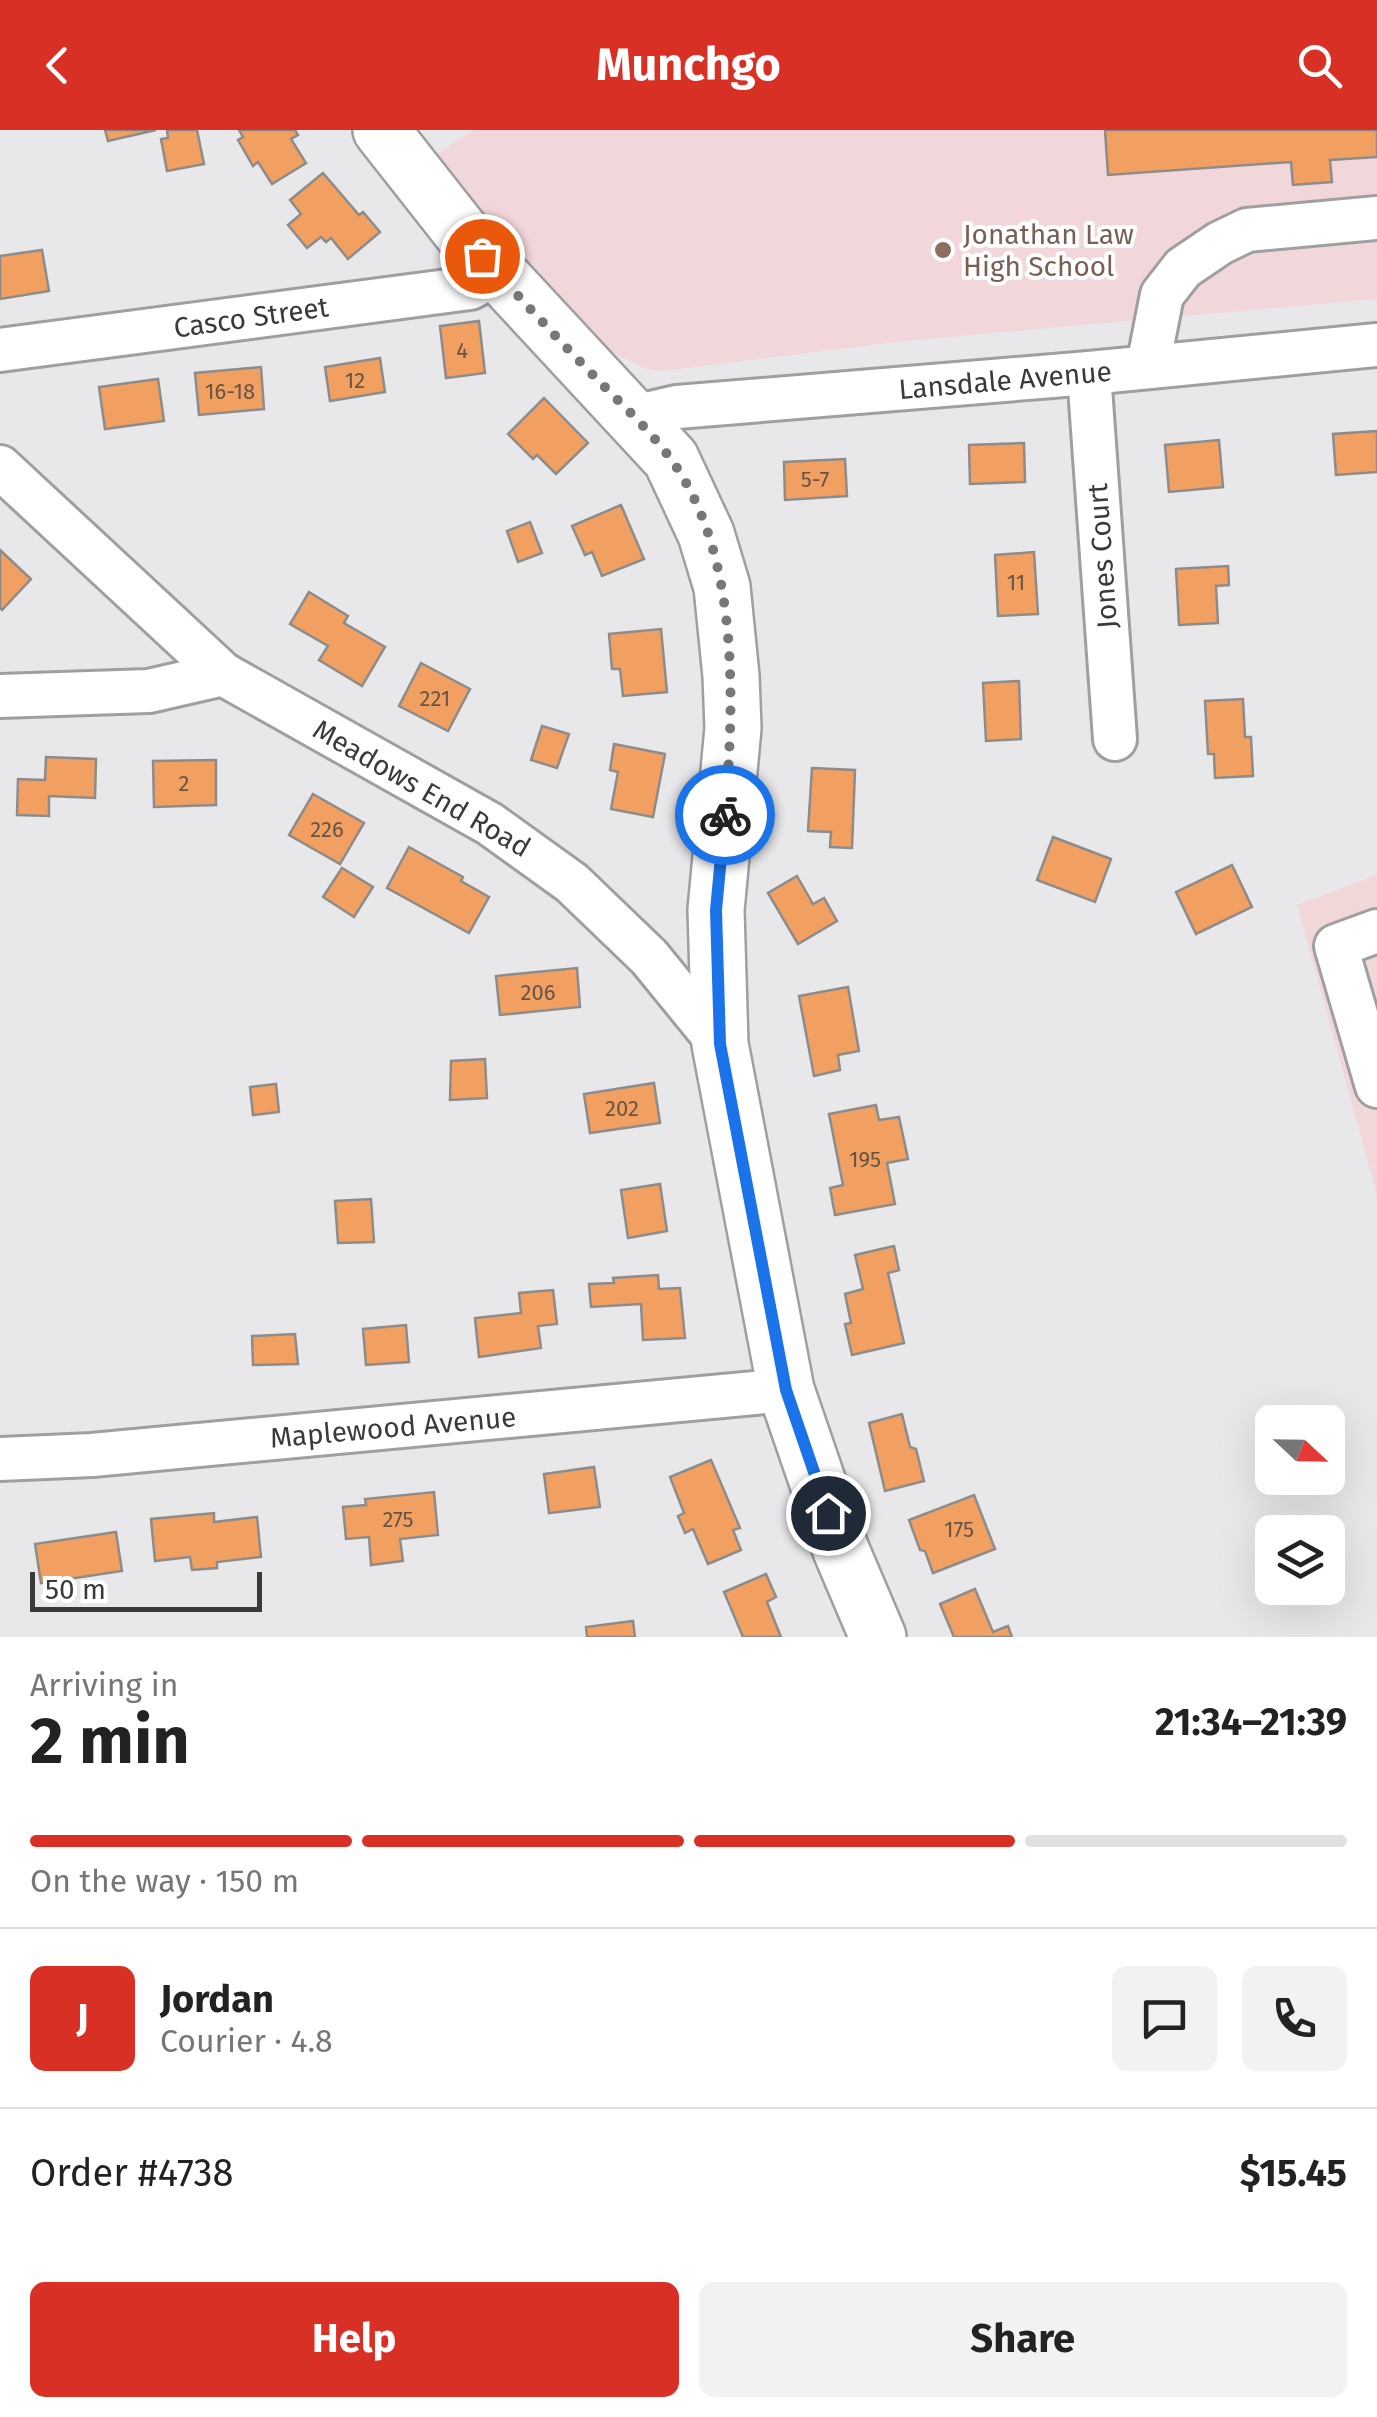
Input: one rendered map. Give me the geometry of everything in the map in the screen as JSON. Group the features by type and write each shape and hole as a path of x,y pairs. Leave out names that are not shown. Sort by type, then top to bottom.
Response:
{"main road":[{"path":"380,130 498,274 671,459 706,534 722,587 732,676 732,728 716,910 720,1044"},
{"name":"Meadows End Road","path":"720,1044 786,1390 842,1550 878,1637"}],"street":[{"path":"1148,366 1162,296 1184,268 1220,243 1248,230 1377,218"},
{"name":"Casco Street","path":"0,350 473,287 498,274"},
{"name":"Lansdale Avenue","path":"634,417 677,407 1377,345"},
{"name":"Jones Court","path":"1089,373 1115,739"},
{"name":"Meadows End Road","path":"0,467 224,674 533,852 616,923 720,1044"},
{"path":"0,696 148,691 224,674"},
{"path":"1377,932 1336,946 1377,1086"},
{"name":"Maplewood Avenue","path":"0,1460 786,1390"}],"shaded area":[{"name":"Jonathan Law High School","path":"473,130 1377,130 1377,299 905,341 663,371 647,369 618,356 579,325 430,159"},
{"path":"1377,875 1377,1195 1297,905"}],"building":[{"path":"105,130 156,130 108,141"},
{"path":"167,130 197,130 204,164 167,171 161,139 168,138"},
{"path":"239,130 295,130 298,135 291,139 306,163 272,184 258,162 253,166 238,140 243,137"},
{"path":"1105,130 1377,130 1377,157 1330,160 1332,182 1293,185 1291,162 1108,175"},
{"path":"323,173 359,215 363,212 380,232 348,259 331,238 326,242 321,237 307,248 288,225 301,214 290,200"},
{"path":"42,250 49,291 0,299 0,256"},
{"path":"479,321 485,373 446,378 440,326"},
{"path":"380,358 385,392 330,401 325,367"},
{"path":"261,367 264,409 199,415 195,373"},
{"path":"158,379 164,421 105,429 99,387"},
{"path":"544,398 588,443 556,474 537,455 533,459 508,434"},
{"path":"1377,431 1377,472 1336,475 1333,434"},
{"path":"1219,440 1223,487 1169,492 1165,445"},
{"path":"1024,443 1025,482 970,484 969,445"},
{"path":"845,459 847,496 785,500 784,462"},
{"path":"621,505 644,559 602,576 592,552 585,555 572,526"},
{"path":"530,522 542,553 518,562 507,531"},
{"path":"0,550 31,579 2,610 0,608"},
{"path":"1034,552 1038,614 998,616 995,555"},
{"path":"1228,566 1229,585 1216,586 1218,623 1179,625 1176,569"},
{"path":"309,592 348,616 344,623 385,647 362,686 319,660 328,646 290,624"},
{"path":"661,629 667,692 623,696 620,669 612,669 609,634"},
{"path":"421,663 470,689 448,731 399,706"},
{"path":"1019,681 1021,739 986,741 983,683"},
{"path":"1243,699 1245,737 1251,737 1253,776 1215,778 1214,754 1208,754 1205,701"},
{"path":"542,726 569,734 557,768 531,760"},
{"path":"614,744 665,754 653,817 611,809 618,772 610,770"},
{"path":"46,757 96,759 95,798 49,796 49,816 17,815 18,779 45,780"},
{"path":"216,760 216,805 154,807 153,761"},
{"path":"812,768 855,770 852,848 830,847 831,832 808,831"},
{"path":"313,794 364,823 340,864 289,835"},
{"path":"1053,837 1111,859 1095,902 1037,880"},
{"path":"409,847 463,877 461,881 489,897 469,933 387,888"},
{"path":"1232,865 1252,907 1196,934 1176,892"},
{"path":"342,868 373,887 354,917 323,897"},
{"path":"797,876 813,904 824,898 837,921 798,944 768,893"},
{"path":"577,968 580,1007 500,1015 496,976"},
{"path":"848,987 859,1051 838,1055 840,1070 814,1076 799,996"},
{"path":"485,1059 487,1098 450,1100 451,1061"},
{"path":"654,1083 660,1123 590,1133 584,1094"},
{"path":"276,1084 279,1112 253,1115 250,1087"},
{"path":"876,1105 879,1120 899,1117 908,1159 887,1163 895,1204 835,1215 830,1188 843,1185 829,1114"},
{"path":"660,1184 667,1231 628,1238 621,1190"},
{"path":"371,1199 374,1242 338,1243 335,1201"},
{"path":"894,1246 899,1270 888,1273 904,1343 852,1355 845,1324 851,1323 845,1294 863,1289 855,1255"},
{"path":"658,1275 659,1289 680,1288 685,1338 643,1340 641,1304 591,1307 589,1284"},
{"path":"553,1290 557,1324 538,1326 541,1348 479,1357 475,1318 521,1313 519,1293"},
{"path":"406,1325 409,1362 366,1365 363,1329"},
{"path":"295,1334 298,1364 253,1365 252,1336"},
{"path":"902,1414 924,1481 885,1491 869,1423"},
{"path":"711,1460 740,1528 733,1530 741,1550 708,1564 693,1529 685,1533 678,1516 684,1513 670,1477"},
{"path":"594,1467 600,1507 549,1513 544,1474"},
{"path":"434,1492 438,1535 400,1539 403,1561 371,1565 369,1537 346,1539 343,1507 366,1505 365,1499"},
{"path":"974,1495 995,1549 933,1573 909,1520"},
{"path":"214,1513 214,1522 257,1517 261,1557 217,1562 217,1568 192,1570 190,1557 155,1561 151,1519"},
{"path":"116,1532 122,1571 41,1583 35,1544"},
{"path":"766,1574 776,1597 767,1602 781,1637 743,1637 724,1592"},
{"path":"975,1589 993,1632 1008,1626 1012,1637 954,1637 940,1604"},
{"path":"633,1621 635,1637 587,1637 586,1627"}],"way so far":[{"path":"482,256 671,459 698,512 722,587 728,630 732,728 725,815"}],"place":[{"name":"Jonathan Law High School","path":"943,250"}],"route":[{"path":"725,815 716,910 720,1044 786,1390 828,1513"}]}
